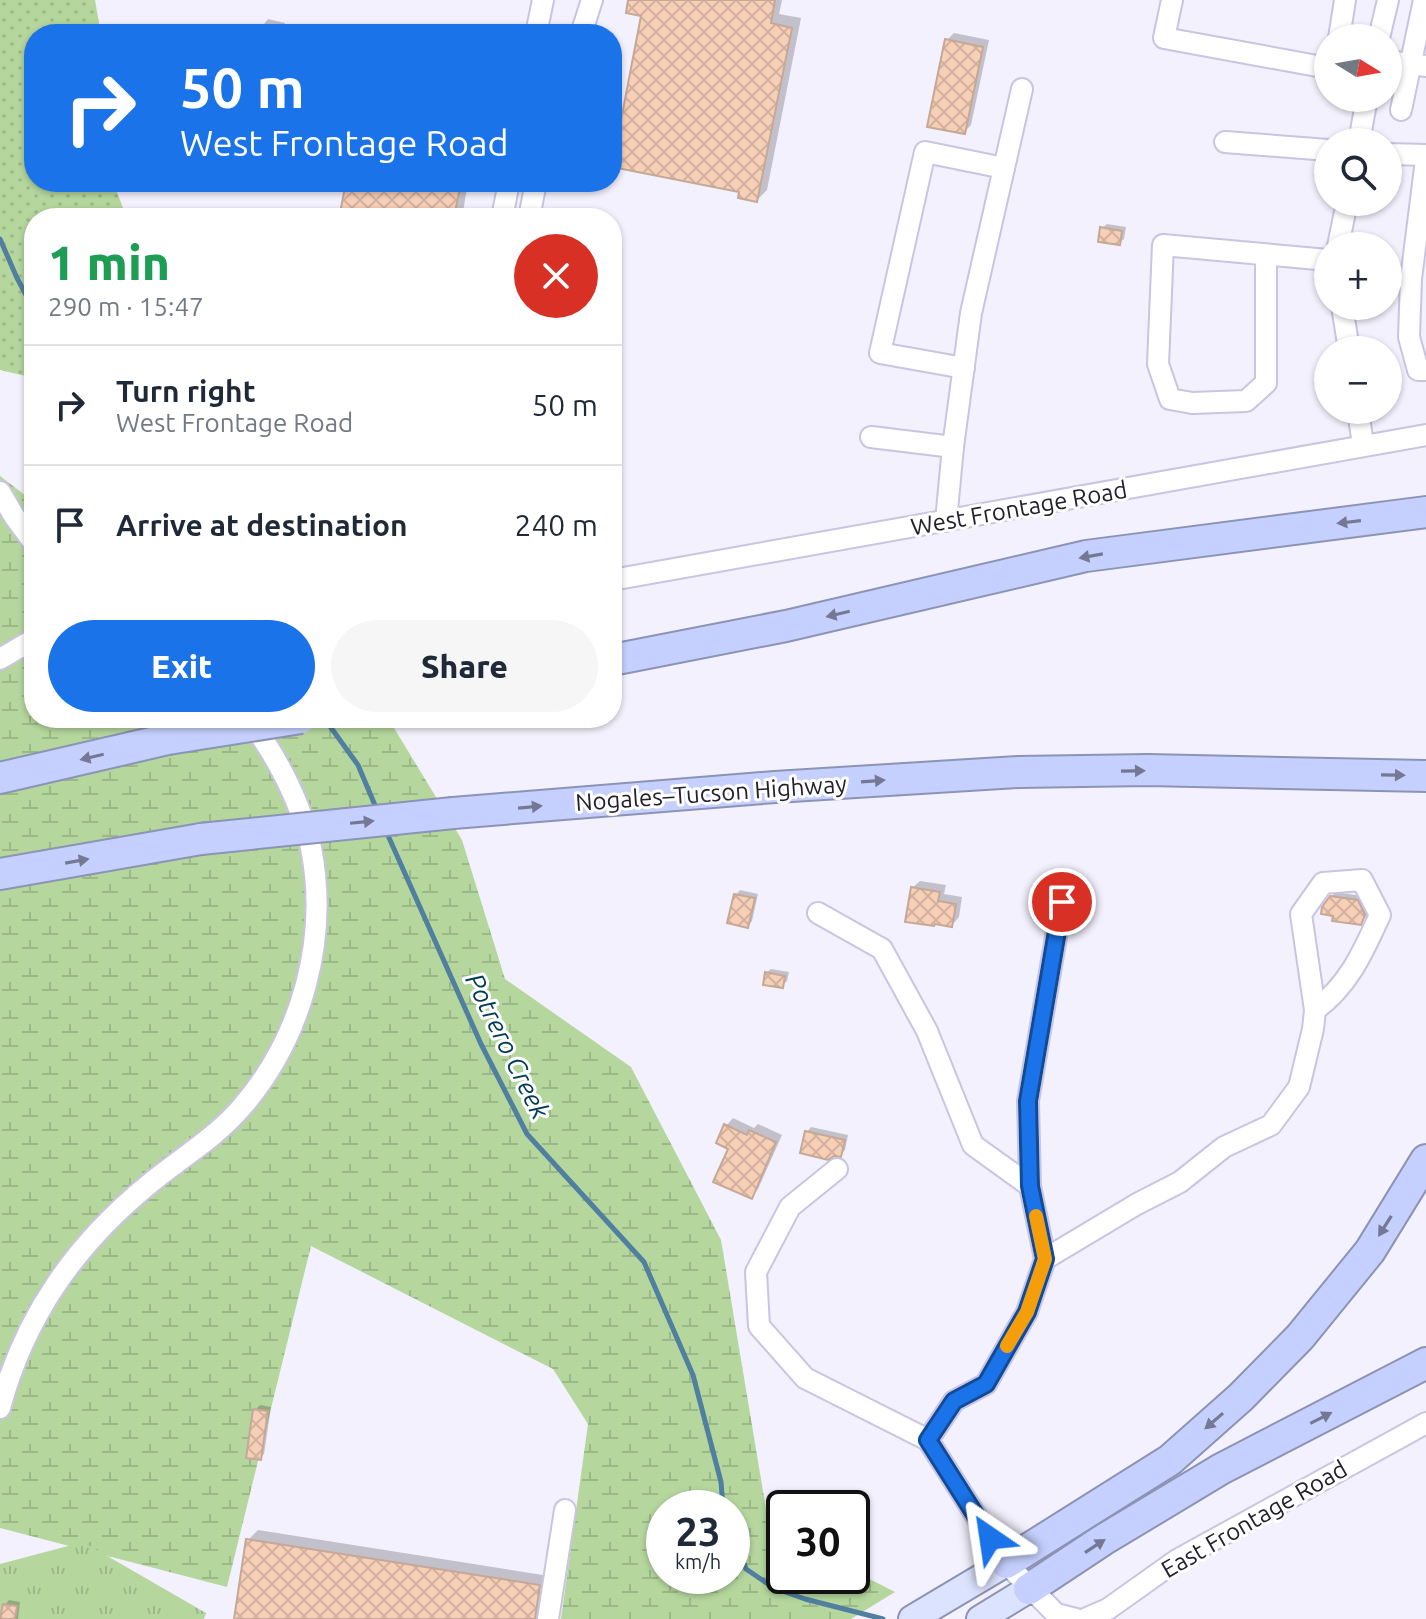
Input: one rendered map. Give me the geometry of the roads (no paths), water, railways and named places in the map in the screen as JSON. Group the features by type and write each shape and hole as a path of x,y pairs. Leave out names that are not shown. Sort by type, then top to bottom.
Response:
{"highway":[{"path":"622,658 786,626 1086,556 1426,512"},
{"path":"0,778 168,739 238,728"},
{"name":"Nogales–Tucson Highway","path":"0,874 201,839 453,813 775,787 1018,772 1148,770 1426,776"},
{"path":"1006,1563 1170,1460 1241,1397 1300,1337 1370,1251 1426,1160"},
{"path":"1029,1589 1221,1469 1426,1363"}],"main road":[{"path":"912,1619 1006,1563"},
{"path":"980,1619 1029,1589"}],"street":[{"path":"538,24 543,0"},
{"path":"584,24 592,0"},
{"path":"1172,0 1164,38 1314,65"},
{"path":"1341,24 1345,0"},
{"path":"1382,24 1388,0"},
{"path":"1402,107 1418,65 1424,0"},
{"path":"946,521 971,313 1022,89"},
{"path":"1225,142 1314,149"},
{"path":"964,368 880,353 925,152 1004,168"},
{"path":"1402,155 1426,157 1411,279 1409,337 1418,370 1426,370"},
{"path":"1266,255 1266,383 1246,401 1192,403 1170,399 1158,364 1163,245 1314,259"},
{"path":"1360,424 1363,445"},
{"name":"West Frontage Road","path":"622,578 1426,435"},
{"path":"871,437 953,447"},
{"path":"0,492 24,530"},
{"path":"0,659 24,645"},
{"path":"0,1408 15,1362 34,1321 84,1246 150,1183 217,1133 241,1108 269,1070 295,1018 313,951 316,893 310,846 288,785 255,728"},
{"path":"1045,1259 1180,1182 1224,1147 1271,1125 1299,1087 1313,1029 1315,1010 1301,914 1323,883 1362,880 1380,915 1352,971 1332,998 1315,1010"},
{"path":"928,1440 954,1401 986,1384 1027,1312 1045,1259 1030,1186 1028,1101 1062,902"},
{"path":"818,913 882,949 927,1031 973,1145 1030,1186"},
{"path":"837,1169 790,1207 756,1272 759,1326 805,1378 928,1440 1006,1563 1056,1614 1076,1619"},
{"name":"East Frontage Road","path":"1085,1619 1108,1609 1177,1560 1426,1423"},
{"path":"548,1619 565,1510"}],"waterway":[{"name":"Potrero Creek","path":"0,239 24,291"},
{"name":"Potrero Creek","path":"331,728 358,765 377,810"},
{"name":"Potrero Creek","path":"386,831 481,1044 527,1134 644,1262 693,1375 722,1490"},
{"name":"Potrero Creek","path":"750,1572 774,1588 883,1619"}]}
